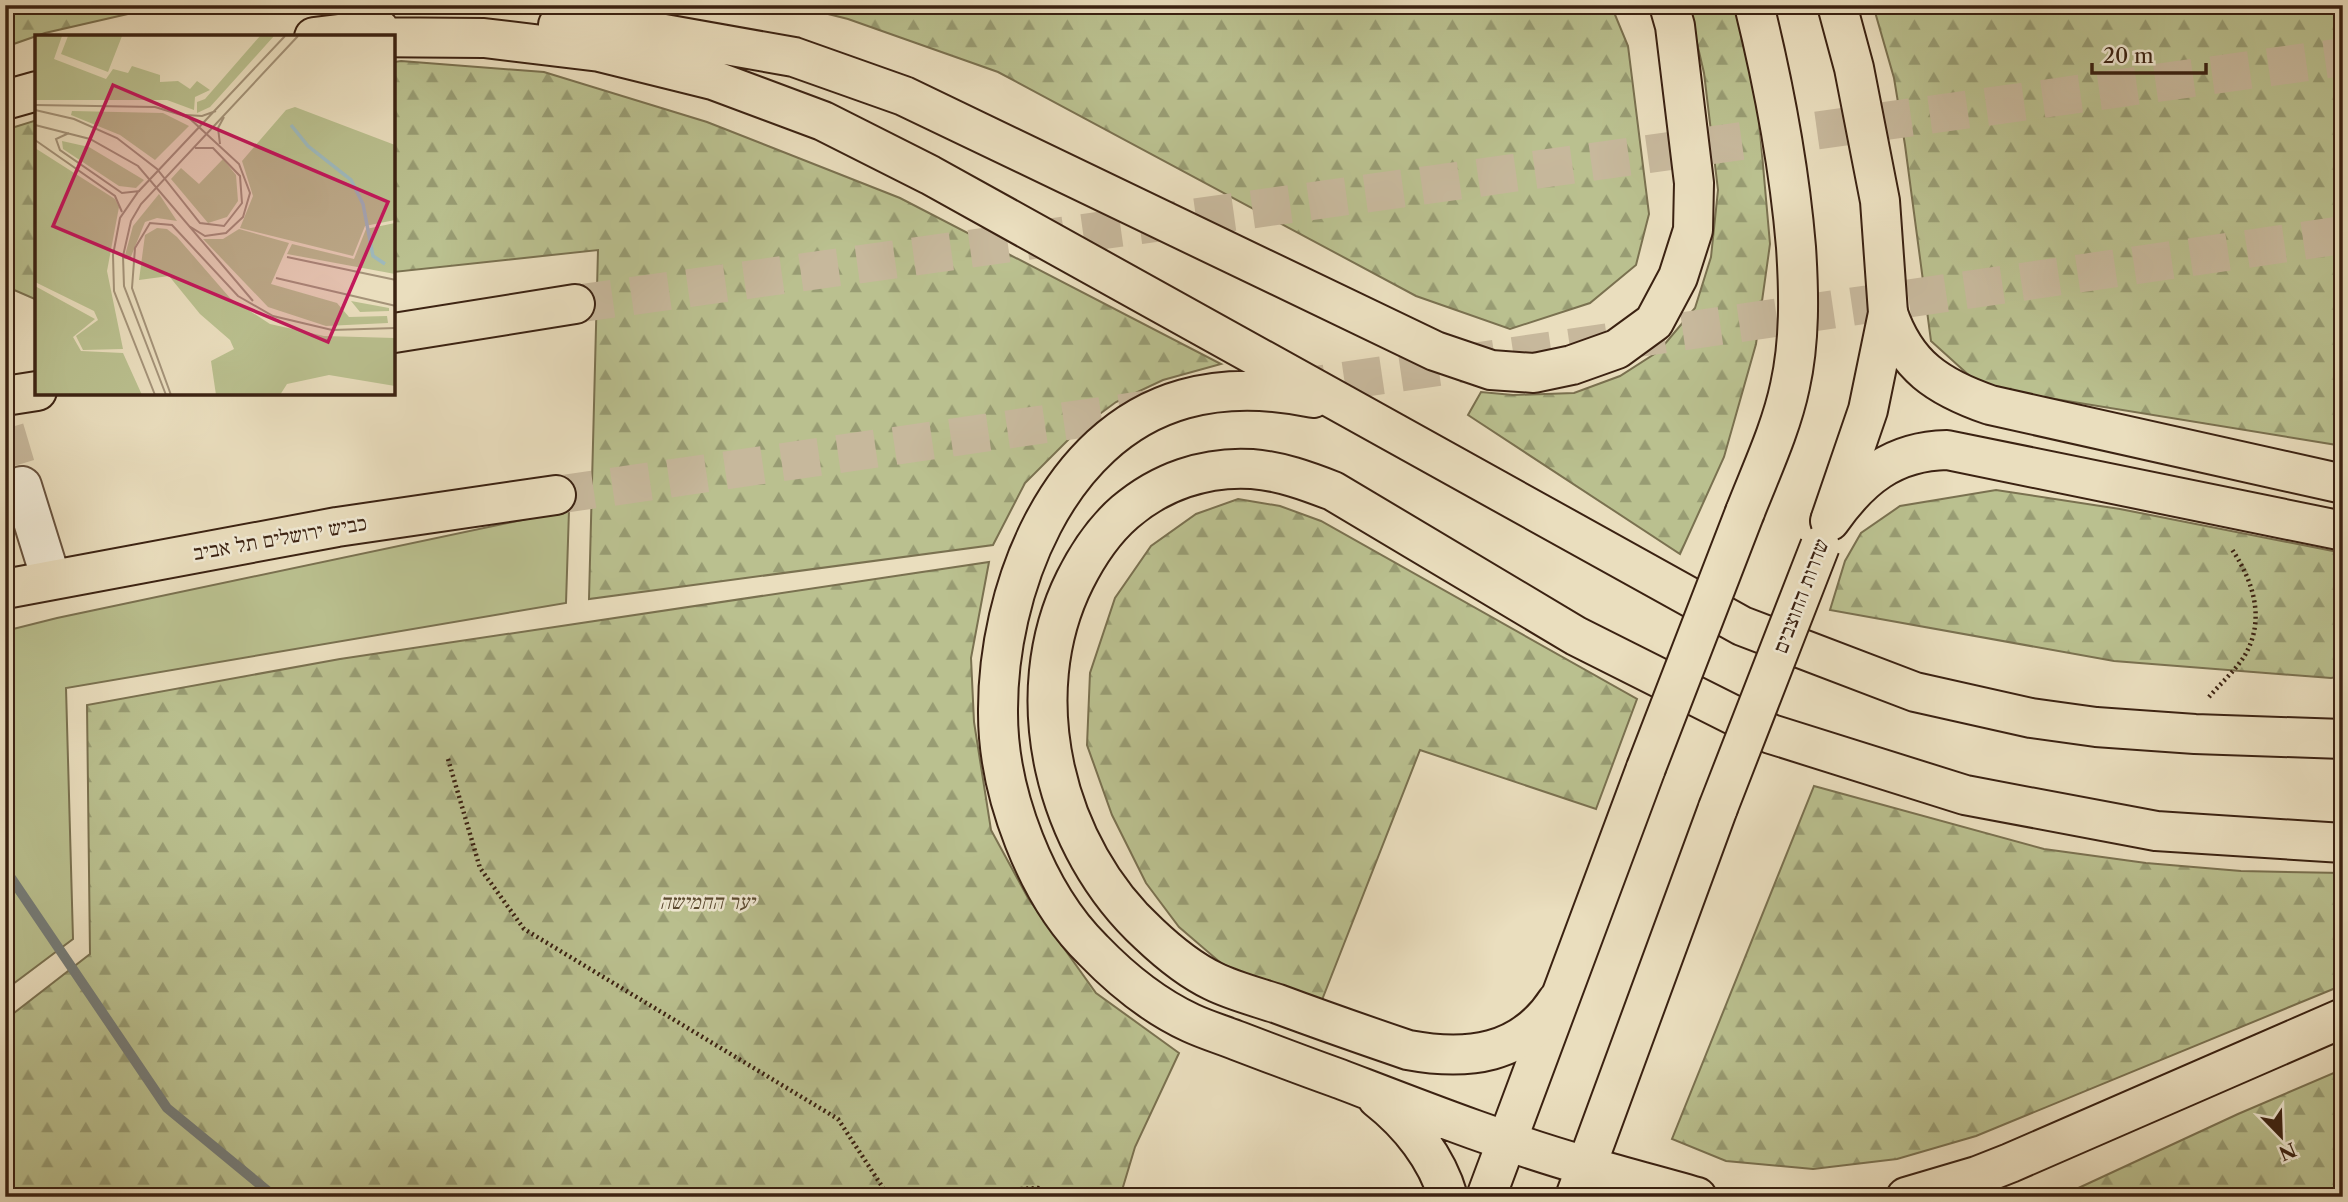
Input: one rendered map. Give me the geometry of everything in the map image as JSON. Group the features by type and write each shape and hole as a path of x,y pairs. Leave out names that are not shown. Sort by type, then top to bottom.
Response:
{"main road":[{"path":"326,35 492,22 636,29 794,57 904,96 1435,351 1490,370 1534,373 1572,365 1617,349 1654,321 1678,277 1693,230 1694,183 1675,26 1669,5"},
{"path":"1486,1197 1557,1001 1776,432 1790,387 1797,343 1798,277 1786,153 1754,5"},
{"name":"שדרות החוצבים","path":"1580,1182 1718,808 1825,534 1868,410 1888,313 1880,201 1857,81 1837,5"},
{"path":"396,37 484,38 600,52 713,80 823,121 930,174 1742,626 1915,692 2031,718 2096,727 2195,734 2343,739"},
{"path":"5,100 35,92"},
{"path":"396,333 575,304"},
{"path":"1888,313 1895,333 1915,362 1945,387 1966,397 1990,405 2343,484"},
{"path":"1362,415 1321,400 1286,393 1250,390 1216,392 1183,399 1152,412 1123,429 1096,450 1072,476 1052,506 1020,576 1002,646 998,715 1006,780 1024,842 1052,898 1090,948 1136,990 1189,1023 1505,1140 1580,1182 1697,1197"},
{"path":"5,396 35,391"},
{"path":"1825,534 1853,491 1876,471 1903,458 1932,450 1962,452 2343,531"},
{"path":"1557,1001 1538,1026 1499,1048 1467,1055 1429,1054 1408,1050 1214,982 1179,960 1147,933 1119,902 1094,867 1074,829 1059,786 1050,742 1047,694 1052,645 1066,597 1087,556 1113,523 1143,497 1176,480 1213,470 1251,469 1292,476 1333,491 1576,636 1771,734 1965,796 2156,831 2343,843"},
{"name":"כביש ירושלים תל אביב","path":"5,589 337,527 555,495"},
{"path":"1906,1197 2010,1163 2343,1018"},
{"path":"1364,1088 1390,1108 1421,1143 1438,1169 1448,1197"}],"lane":[{"path":"22,486 51,579"}],"path":[{"path":"2202,705 2244,657 2255,626 2253,590 2245,568 2228,544 2207,503"},
{"path":"447,759 480,868 524,929 838,1119 889,1197 1038,1188 1044,1197"}],"green space":[{"path":"5,5 167,5 35,35 5,47"},
{"path":"792,5 1611,5 1628,46 1649,214 1636,265 1590,303 1510,329 1416,296 998,72 848,19"},
{"path":"1688,5 1735,5 1758,109 1770,244 1756,344 1724,457 1680,554 1468,415 1481,392 1513,395 1574,393 1620,376 1659,351 1695,308 1711,257 1718,190 1704,73"},
{"path":"1873,5 2343,5 2343,446 1982,387 1931,341 1894,78"},
{"path":"396,62 544,72 707,122 900,198 1221,364 1163,380 1116,402 1078,430 1025,483 993,545 589,599 598,250 396,272"},
{"path":"35,121 35,299 5,286 5,130"},
{"path":"1996,490 2120,509 2343,553 2343,676 2331,678 2114,661 1830,610 1845,561 1861,533 1900,506"},
{"path":"1238,499 1280,506 1321,521 1637,699 1596,809 1420,750 1320,1005 1222,964 1179,927 1146,883 1112,815 1087,745 1090,673 1115,598 1151,546 1196,514"},
{"path":"569,510 566,603 66,688 73,939 5,990 5,631"},
{"name":"יער החמישה","path":"989,562 971,658 974,722 991,830 1028,898 1096,993 1179,1053 1135,1147 1120,1197 5,1197 5,1020 90,954 87,705 340,659"},
{"path":"1814,786 2044,849 2146,863 2241,871 2343,873 2343,985 1976,1136 1897,1159 1813,1169 1726,1161 1672,1139"},
{"path":"2343,1069 2343,1197 2059,1197 2238,1114"}],"waterway":[{"path":"5,869 167,1108 275,1197"}],"tunnel":[{"path":"575,304 2343,57"},
{"path":"1288,389 2343,235"},
{"path":"556,495 1163,407"},
{"path":"5,429 22,486"}]}
